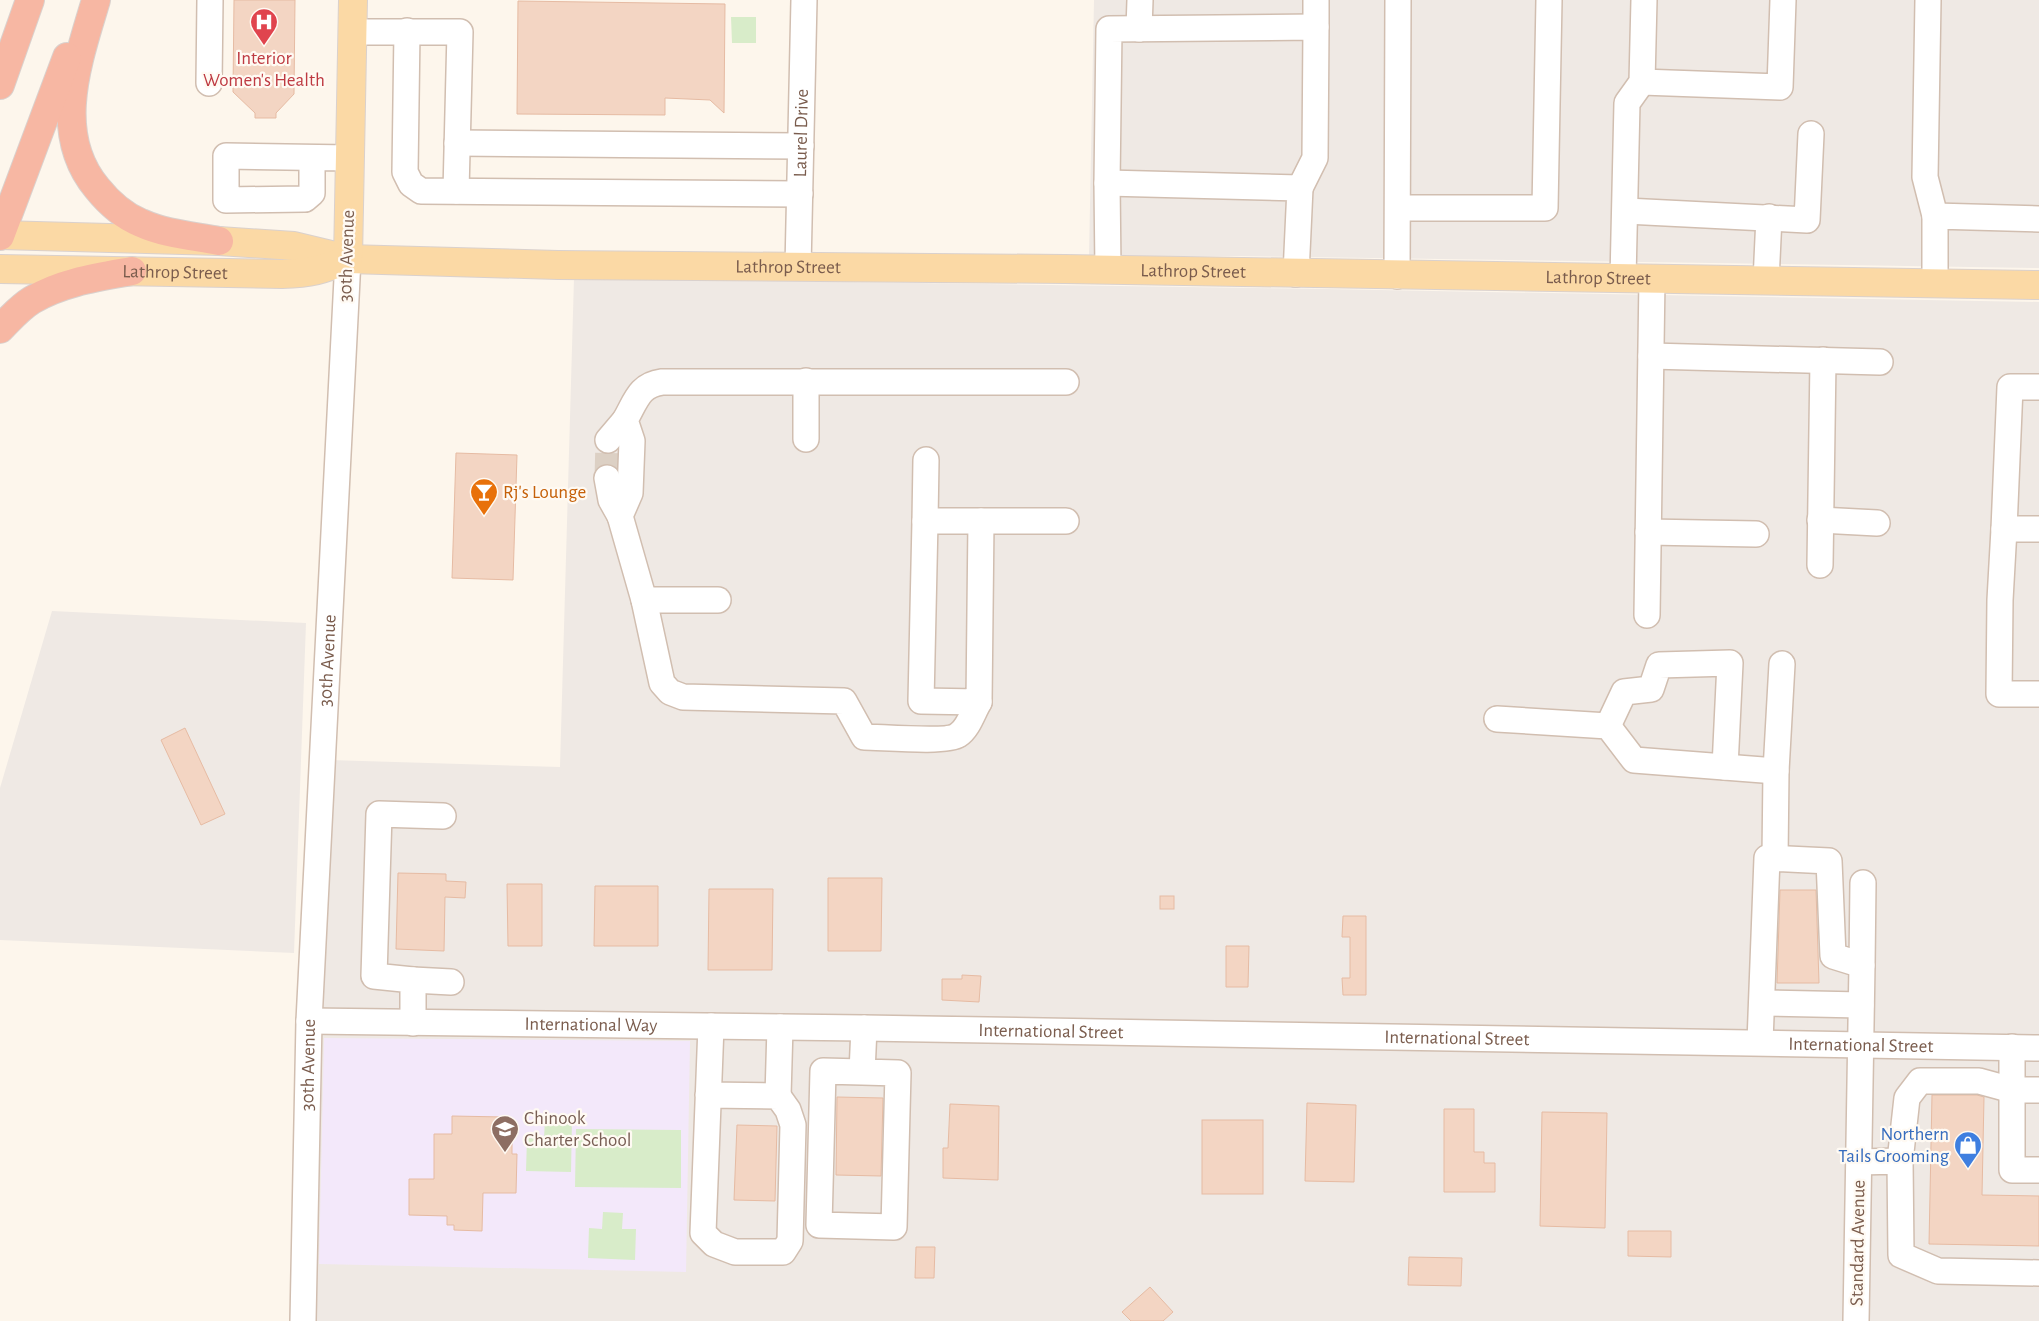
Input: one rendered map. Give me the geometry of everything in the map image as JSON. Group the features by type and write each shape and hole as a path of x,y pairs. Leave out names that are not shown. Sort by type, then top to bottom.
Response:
{"highway":[{"path":"0,55 22,0"},
{"path":"0,85 30,0"},
{"path":"0,236 89,0"},
{"path":"96,0 73,84 72,130 81,165 101,194 119,210 140,223 168,232 219,241"},
{"path":"0,329 18,310 44,294 73,283 132,271"}],"main road":[{"name":"30th Avenue","path":"348,259 353,0"},
{"name":"Lathrop Street","path":"0,236 219,241 294,246 348,259 558,265 1108,270 2039,285"},
{"name":"Lathrop Street","path":"0,269 310,273 348,259"}],"street":[{"path":"208,83 210,0"},
{"name":"Laurel Drive","path":"798,267 804,0"},
{"path":"1139,29 1140,0"},
{"path":"1296,274 1300,188 1315,158 1316,0"},
{"path":"1398,0 1398,276"},
{"path":"1399,208 1545,208 1549,0"},
{"path":"1623,279 1627,103 1642,82 1644,0"},
{"path":"1642,82 1780,87 1783,0"},
{"path":"1928,0 1926,176 1935,216 1935,284"},
{"path":"1108,270 1106,183 1109,29 1316,27"},
{"path":"407,31 405,172 411,184 422,191 800,194"},
{"path":"352,32 460,32 456,191"},
{"path":"1626,211 1806,220 1810,134"},
{"path":"457,143 801,146"},
{"path":"312,158 350,158"},
{"path":"1106,183 1300,188"},
{"path":"1935,216 2039,219"},
{"path":"1766,281 1769,218"},
{"name":"30th Avenue","path":"304,1321 309,1022 348,259"},
{"path":"1647,615 1652,279"},
{"path":"1651,356 1880,362"},
{"path":"1820,565 1823,360"},
{"path":"806,381 806,439"},
{"path":"608,440 625,420 643,390 648,385 654,383 806,381 1066,382"},
{"path":"2039,387 2010,387 2000,600 1999,694 2039,694"},
{"path":"620,516 630,493 632,441 625,420"},
{"path":"926,460 921,700 979,702"},
{"path":"607,478 611,500 620,516 644,600 662,683 670,692 683,697 844,701 864,736 951,738 963,732 979,702 981,521"},
{"path":"924,520 1066,521"},
{"path":"1820,520 1877,523"},
{"path":"2004,529 2039,529"},
{"path":"1648,532 1756,534"},
{"path":"644,600 718,600"},
{"path":"1608,726 1624,692 1651,689 1660,665 1730,663 1725,767"},
{"path":"1775,858 1776,771 1782,664"},
{"path":"1497,719 1608,726 1634,760 1776,771"},
{"path":"443,816 379,814 374,976 452,982"},
{"path":"1760,1042 1767,858 1829,861 1833,956 1862,965"},
{"name":"Standard Avenue","path":"1856,1321 1863,883"},
{"path":"413,980 413,1023"},
{"path":"1762,1003 1861,1005"},
{"name":"International Way","path":"309,1022 869,1028"},
{"path":"711,1026 704,1233 714,1244 736,1252 784,1252 790,1241 793,1125 788,1110 778,1096 780,1027"},
{"path":"862,1072 869,1028"},
{"name":"International Street","path":"869,1028 2039,1048"},
{"path":"2012,1047 2012,1170 2039,1170"},
{"path":"823,1071 862,1072 898,1073 894,1227 819,1225 823,1071"},
{"path":"2039,1090 2012,1090 1979,1081 1920,1081 1907,1098 1900,1161 1901,1255 1938,1271 2039,1273"},
{"path":"708,1095 778,1096"},
{"path":"1859,1162 1900,1161"}],"shaded area":[{"path":"1094,0 2039,0 2039,268 1238,256 1089,257"},
{"path":"574,278 2039,302 2039,1321 309,1321 329,760 560,767"},
{"path":"52,611 306,623 294,953 0,940 0,788"},
{"name":"Chinook Charter School","path":"324,1038 690,1041 686,1272 319,1264"}],"green space":[{"path":"731,17 756,17 756,43 732,43"},
{"path":"545,1118 572,1119 571,1172 526,1171 527,1138 544,1139"},
{"path":"576,1129 681,1130 681,1188 575,1187"},
{"path":"603,1212 623,1213 622,1229 636,1229 635,1260 588,1258 589,1228 602,1229"}],"building":[{"name":"Interior Women's Health","path":"234,0 295,0 294,94 276,113 276,118 255,118 255,113 233,92"},
{"path":"518,1 725,4 724,113 710,100 665,98 665,115 517,114"},
{"name":"Rj's Lounge","path":"456,453 517,455 513,580 452,578"},
{"path":"185,728 225,814 201,825 161,740"},
{"path":"398,873 446,874 446,881 466,882 465,898 445,897 444,951 396,949"},
{"path":"828,878 882,878 881,951 828,951"},
{"path":"507,884 542,884 542,946 508,946"},
{"path":"595,886 658,886 658,946 594,946"},
{"path":"709,889 773,889 772,970 708,970"},
{"path":"1780,890 1816,890 1819,983 1777,983"},
{"path":"1160,896 1174,896 1174,909 1160,909"},
{"path":"1343,916 1366,916 1366,995 1343,995 1342,978 1350,978 1350,937 1342,937"},
{"path":"1226,946 1249,946 1248,987 1226,987"},
{"path":"962,975 981,976 979,1002 942,1000 942,979 962,979"},
{"path":"1932,1095 1977,1095 1984,1097 1982,1195 2039,1196 2039,1246 1929,1244"},
{"path":"837,1097 883,1098 881,1176 836,1175"},
{"path":"1307,1103 1356,1105 1354,1182 1305,1181"},
{"path":"950,1104 999,1106 998,1180 943,1178 943,1148 948,1148"},
{"path":"1444,1109 1474,1109 1474,1152 1484,1152 1484,1163 1495,1163 1495,1192 1444,1192"},
{"path":"1542,1112 1607,1113 1605,1228 1540,1226"},
{"name":"Chinook Charter School","path":"452,1116 504,1117 504,1132 512,1132 512,1154 517,1154 516,1193 483,1193 482,1231 454,1230 454,1225 447,1225 447,1216 409,1215 409,1179 434,1179 434,1134 452,1134"},
{"path":"1202,1120 1263,1120 1263,1194 1202,1194"},
{"path":"737,1125 777,1126 775,1201 734,1200"},
{"path":"1628,1231 1671,1231 1671,1257 1628,1256"},
{"path":"916,1247 935,1247 934,1278 915,1278"},
{"path":"1409,1257 1462,1258 1461,1286 1408,1285"},
{"path":"1150,1287 1173,1312 1163,1321 1131,1321 1122,1312"}],"tunnel":[{"path":"607,478 608,440"}],"place":[{"name":"Interior Women's Health","path":"264,46"},
{"name":"Rj's Lounge","path":"484,516"},
{"name":"Chinook Charter School","path":"505,1153"},
{"name":"Northern Tails Grooming","path":"1968,1169"}]}
